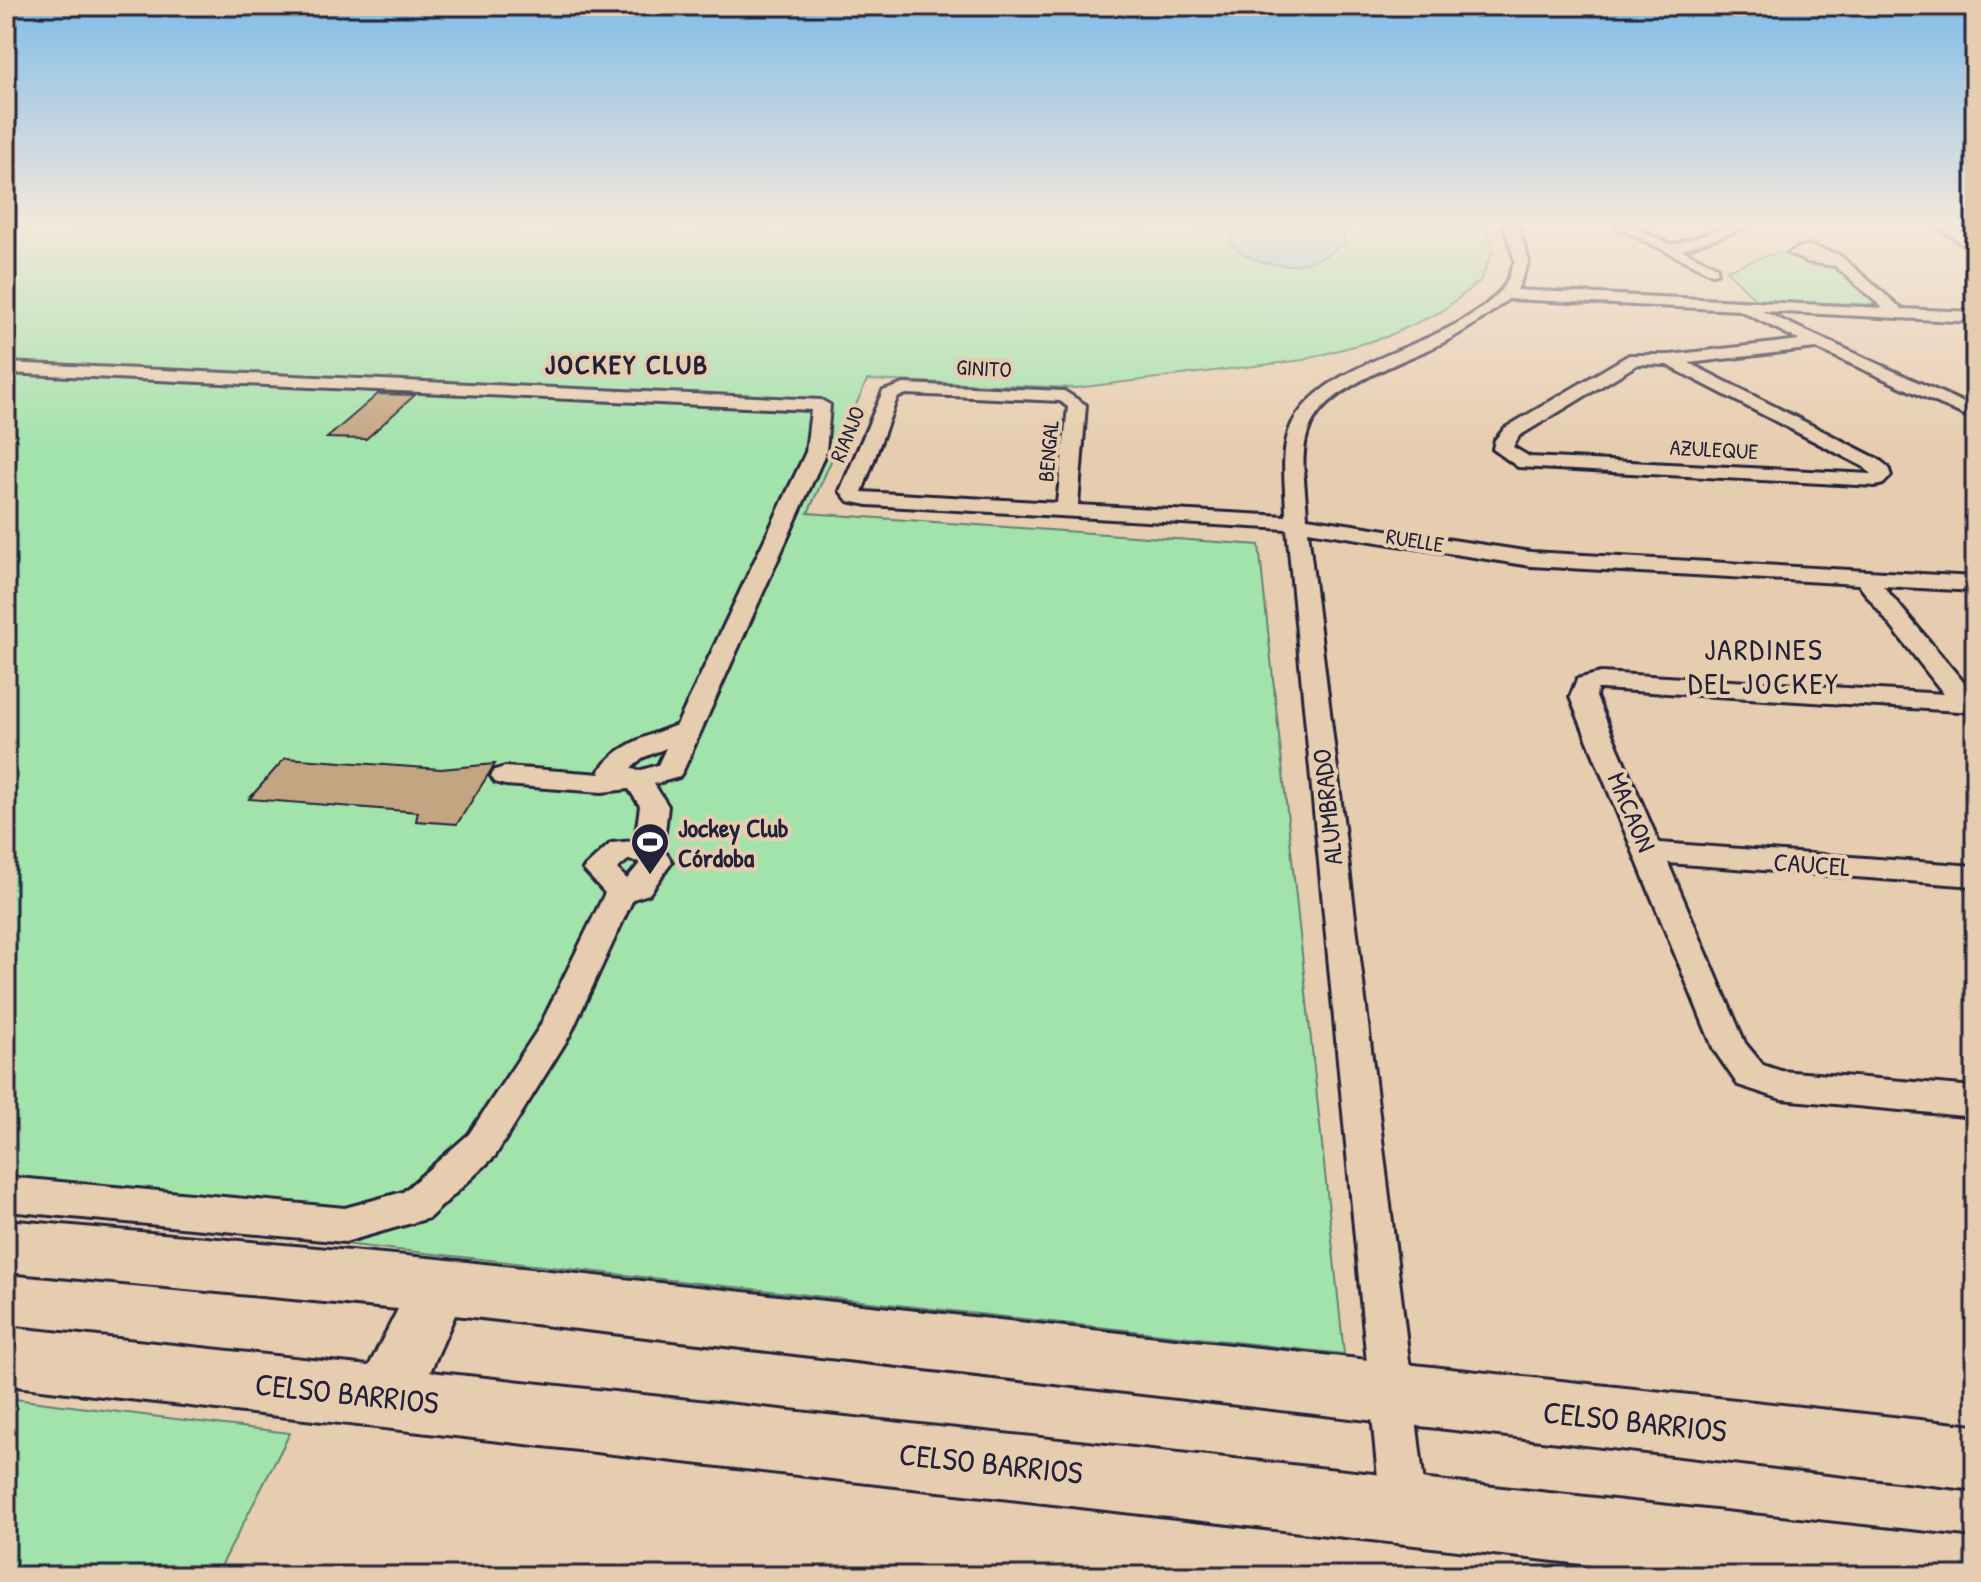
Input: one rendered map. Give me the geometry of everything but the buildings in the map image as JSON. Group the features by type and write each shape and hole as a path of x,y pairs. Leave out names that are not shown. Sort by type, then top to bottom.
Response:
{"main road":[{"name":"CELSO BARRIOS","path":"6,1246 439,1286 1975,1458"},
{"path":"387,1397 439,1286"},
{"name":"CELSO BARRIOS","path":"6,1356 1975,1574"}],"street":[{"name":"ALUMBRADO","path":"1404,1509 1297,523 1297,443 1301,423 1310,411 1343,382 1471,322 1500,300"},
{"path":"1639,300 1975,317"},
{"path":"1883,300 1896,311"},
{"path":"1733,304 1975,415"},
{"name":"AZULEQUE","path":"1670,360 1871,463 1881,471 1881,476 1876,480 1853,481 1525,463 1503,449 1504,440 1512,432 1635,359 1651,357 1670,360 1817,343"},
{"path":"6,368 503,391 498,405 625,411 652,397 821,405 816,452 669,771 637,780 602,783 505,776"},
{"name":"GINITO","path":"894,391 983,391 1072,399"},
{"name":"RIANJO","path":"855,497 850,491 889,395 894,391"},
{"name":"BENGAL","path":"1067,509 1077,405 1072,399"},
{"name":"RUELLE","path":"855,497 1297,523 1531,559 1975,584"},
{"name":"MACAON","path":"1865,578 1969,704"},
{"name":"MACAON","path":"1969,704 1617,682 1586,684 1583,697 1731,1050 1751,1075 1781,1085 1975,1102"},
{"path":"6,1194 345,1225 415,1206 482,1145 553,1035 621,891 638,887 657,862 648,851 654,806 637,780 613,771 632,752 688,730"},
{"name":"CAUCEL","path":"1649,852 1975,876"}],"green space":[{"name":"Jockey Club Córdoba","path":"6,300 1456,300 1441,312 1386,337 1303,360 1076,388 867,380 808,513 1259,545 1344,1354 6,1207"},
{"path":"1756,300 1874,300 1880,305"},
{"path":"6,1398 290,1433 216,1576 6,1576"}],"place":[{"name":"Jockey Club Córdoba","path":"650,876"}],"district":[{"name":"JOCKEY CLUB","path":"627,364"},
{"name":"JARDINES DEL JOCKEY","path":"1764,666"}]}
